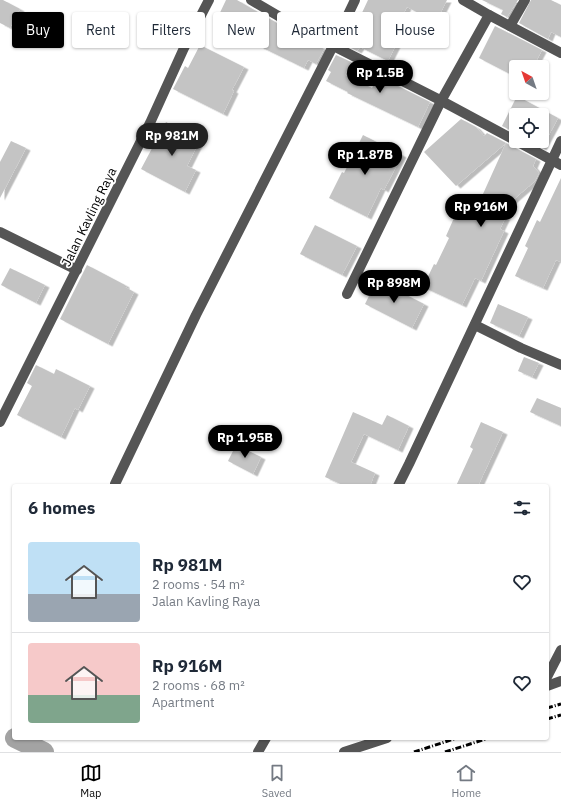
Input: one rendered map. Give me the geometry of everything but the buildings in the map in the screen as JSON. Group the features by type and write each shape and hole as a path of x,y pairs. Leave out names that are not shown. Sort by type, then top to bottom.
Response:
{"street":[{"name":"Jalan Kavling Raya","path":"0,422 150,123 184,48 209,0"},
{"path":"250,0 277,16"},
{"path":"349,12 355,0"},
{"path":"463,0 561,53"},
{"path":"510,26 525,0"},
{"path":"347,294 441,101 489,15"},
{"path":"115,484 196,315 332,48"},
{"path":"337,48 441,101 556,163"},
{"path":"399,484 410,464 475,325 556,163 561,141"},
{"path":"0,232 77,270"},
{"path":"475,325 521,348 561,365"},
{"path":"549,673 561,650"},
{"path":"549,685 561,681"},
{"path":"258,752 265,740"},
{"path":"344,752 381,740"}],"waterway":[{"path":"19,740 44,752"}],"railway":[{"path":"549,707 561,704"},
{"path":"549,718 561,715"},
{"path":"414,752 451,740"},
{"path":"445,752 483,740"}]}
